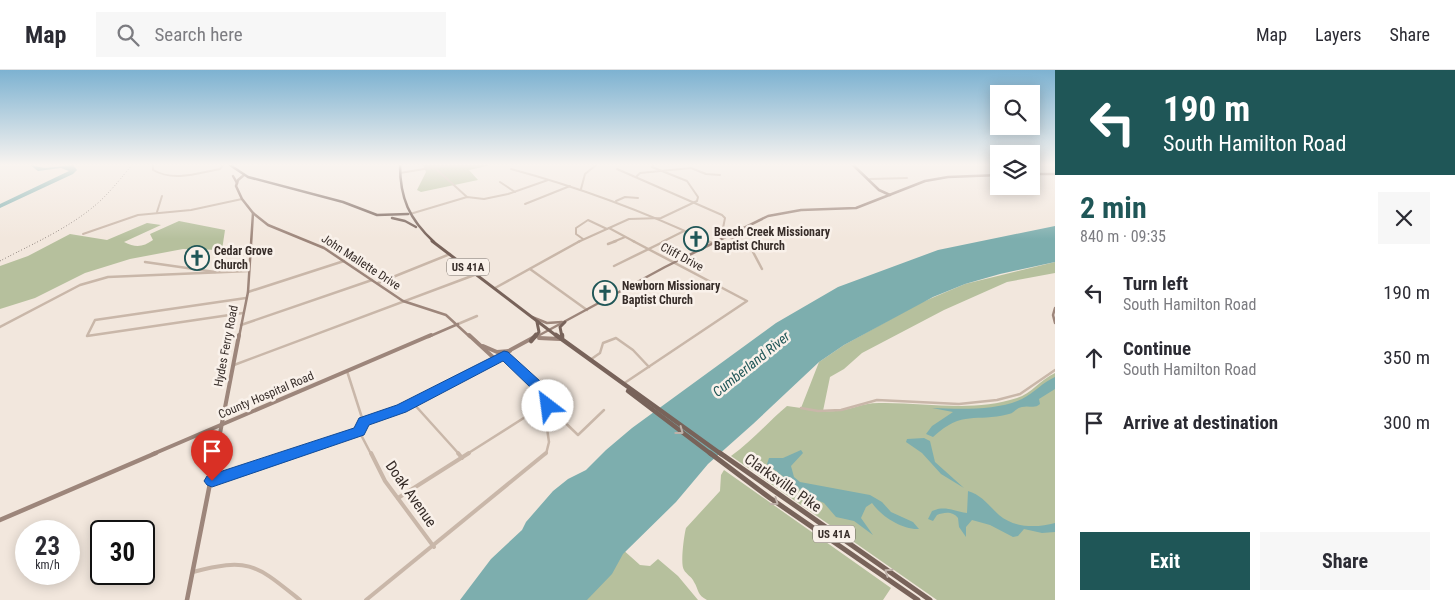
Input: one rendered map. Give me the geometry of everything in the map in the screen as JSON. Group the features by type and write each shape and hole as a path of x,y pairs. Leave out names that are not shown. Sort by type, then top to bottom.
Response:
{"main road":[{"name":"John Mallette Drive","path":"239,190 242,199 254,214 268,225 324,248 403,301 439,311 458,324 496,359"},
{"path":"298,190 405,221 422,231"},
{"name":"US 41A","path":"400,190 408,214"},
{"path":"879,190 890,195"},
{"path":"212,481 359,431 364,421 412,403 712,243 778,213 856,208 901,190"},
{"path":"395,216 404,206"},
{"name":"Hydes Ferry Road","path":"187,600 212,481 232,365 248,292 254,214"},
{"path":"385,216 408,214"},
{"name":"Clarksville Pike","path":"408,214 422,231 450,254 622,385 641,402 736,473 918,600"},
{"path":"1055,308 1053,315 1055,323"},
{"path":"532,316 552,323 565,322"},
{"path":"531,341 538,335 540,329 532,316"},
{"path":"531,341 545,337 563,340 560,331 565,322"},
{"name":"County Hospital Road","path":"0,520 458,324"},
{"path":"449,328 465,330"},
{"name":"John Mallette Drive","path":"481,344 497,352 514,350"},
{"name":"Clarksville Pike","path":"622,385 646,399 929,600"}],"street":[{"path":"459,190 467,197 476,200 521,190"},
{"path":"512,190 515,192"},
{"path":"525,204 561,190"},
{"path":"583,190 661,218 712,243"},
{"path":"664,190 722,215 725,218 720,232 752,250 762,269"},
{"path":"495,288 583,239 630,218 661,218 693,203 697,201 698,197 693,190"},
{"path":"156,212 162,196"},
{"path":"408,214 467,197"},
{"path":"615,201 625,197 638,198"},
{"path":"83,234 126,218 156,212 191,210 242,199"},
{"name":"Cliff Drive","path":"583,239 577,235 576,226 588,220 608,228 747,301 622,385"},
{"path":"614,266 684,230"},
{"path":"608,244 625,237"},
{"path":"378,283 450,254"},
{"path":"248,292 345,261"},
{"path":"145,262 223,273"},
{"path":"530,269 587,310"},
{"path":"0,327 67,291 99,279 138,275 249,271"},
{"path":"232,365 477,274"},
{"path":"241,325 372,280"},
{"path":"243,313 87,336 96,320 246,298"},
{"path":"458,324 477,316"},
{"path":"589,360 599,354 604,343 616,338 634,350 649,368"},
{"path":"366,600 546,455 549,442 544,402 536,385 504,355"},
{"path":"801,408 818,411 841,410 878,400 959,404 997,400 1020,394 1055,370"},
{"path":"347,371 364,421"},
{"path":"412,403 462,458"},
{"path":"544,407 578,435 604,410"},
{"path":"398,498 544,407"},
{"name":"Doak Avenue","path":"359,431 385,481 434,547"},
{"path":"193,572 233,562 248,562 300,600"}],"green space":[{"path":"417,190 432,190 421,192"},
{"path":"179,221 225,230 222,250 183,249 130,259 85,273 35,298 0,309 0,266 28,256 70,234 107,240 147,223 161,225 124,242 136,246 143,245 153,240 150,234"},
{"path":"1055,262 1055,273 1007,282 944,310 862,353 844,369 830,377 823,411 839,411 879,403 948,406 983,405 1022,396 1055,373 1055,600 937,600 731,456 787,406 801,408 819,362 844,345 920,303 965,284"},
{"path":"724,470 891,588 883,600 707,600 704,598 683,567 684,537 686,528 720,491 721,475"},
{"path":"621,548 640,565 650,566 658,559 678,576 698,600 578,600"}],"water":[{"path":"30,190 39,190 0,208 0,204"},
{"name":"Cumberland River","path":"1055,226 1055,262 965,284 933,297 844,345 819,362 708,464 676,502 623,554 612,574 587,600 460,600 491,559 522,530 526,522 553,491 568,479 586,470 632,428 776,323 838,287 938,250"},
{"path":"1055,377 1055,389 1039,399 1040,404 1034,407 1020,408 1011,413 997,416 961,420 944,428 933,437 926,434 932,426 953,412 932,408 954,409 1001,406 1022,399"},
{"path":"924,438 930,441 935,462 964,488 941,474 922,453 906,442 907,439"},
{"path":"801,450 803,453 791,466 794,477 800,482 870,495 882,502 891,512 913,522 919,529 899,525 881,513 872,503 866,507 861,518 873,535 854,521 836,517 824,503 808,496 767,464 769,458 783,458"},
{"path":"968,491 981,498 1005,519 1026,526 1041,526 1055,523 1055,532 1042,533 1024,529 1018,536 1013,537 990,525 972,520 966,527 966,537 959,527 958,518 954,514 943,513 937,515 933,521 928,519 932,511 941,508 967,513"}],"railway":[{"path":"0,261 76,220 99,202 111,190"}],"place":[{"name":"Beech Creek Missionary Baptist Church","path":"696,239"},
{"name":"Cedar Grove Church","path":"197,258"},
{"name":"Newborn Missionary Baptist Church","path":"605,293"}],"route":[{"path":"212,481 359,431 361,423 364,421 402,408 504,355 536,385 548,406"}]}
